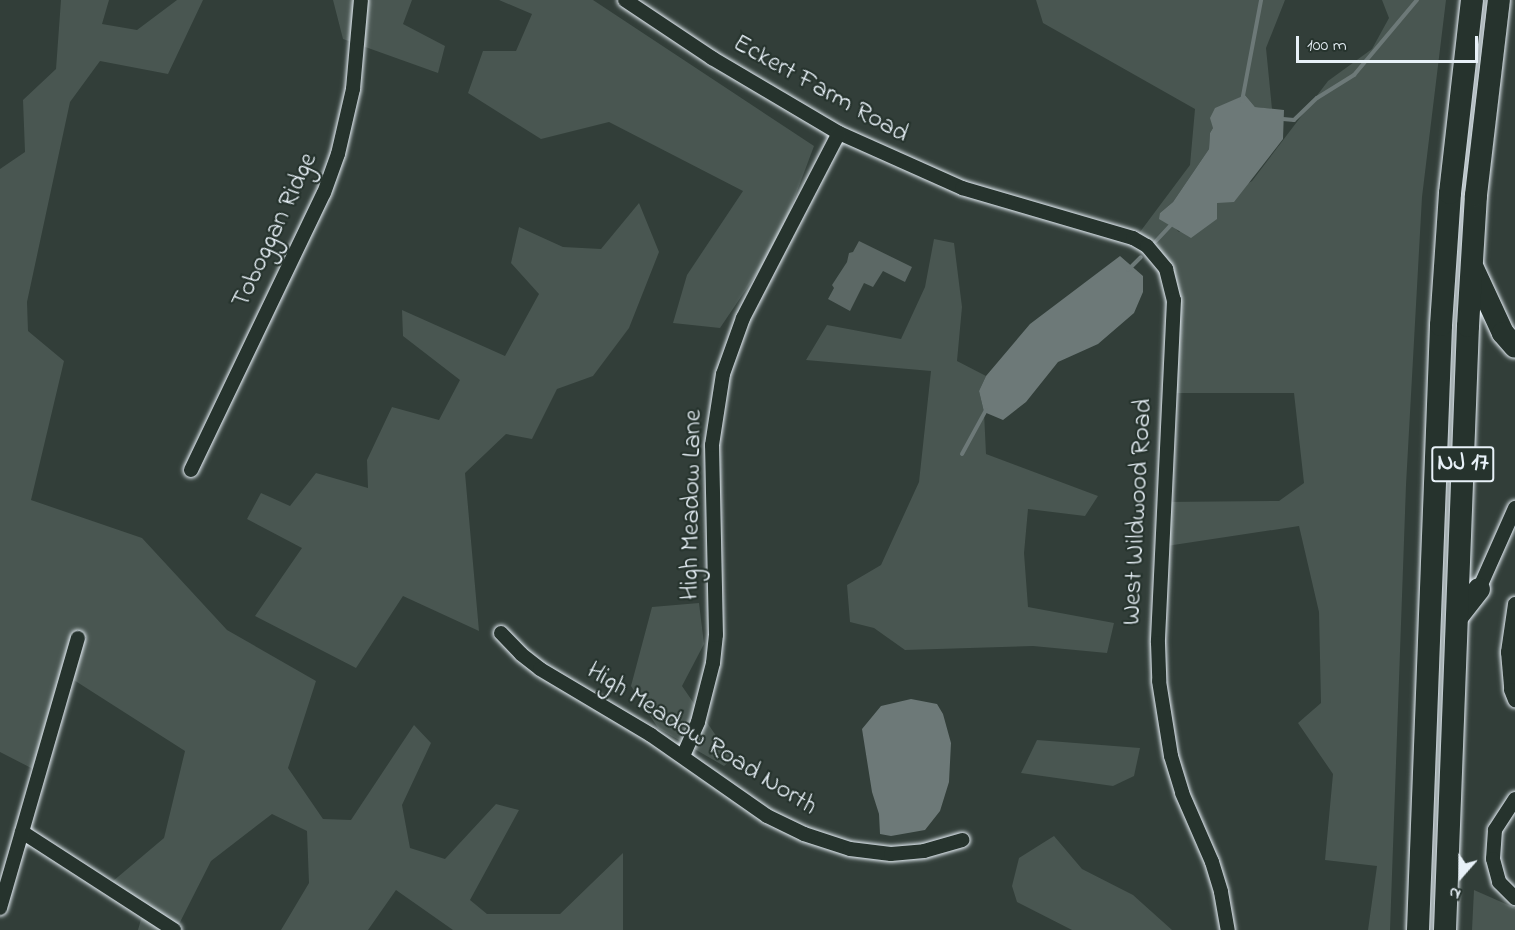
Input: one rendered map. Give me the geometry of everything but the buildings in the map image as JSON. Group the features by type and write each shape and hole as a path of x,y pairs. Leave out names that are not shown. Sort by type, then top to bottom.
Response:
{"highway":[{"name":"NJ 17","path":"1418,930 1441,325 1450,193 1472,0"},
{"name":"NJ 17","path":"1445,930 1472,266 1482,141 1499,0"},
{"path":"1472,266 1503,333 1515,346"},
{"path":"1458,616 1479,589"}],"street":[{"name":"Toboggan Ridge","path":"191,470 324,193 340,146 353,88 361,0"},
{"name":"Eckert Farm Road","path":"625,0 712,58 839,133 914,168 1003,201"},
{"name":"High Meadow Lane","path":"683,756 698,722 713,663 716,635 712,445 723,374 743,318 839,133"},
{"name":"West Wildwood Road","path":"1003,201 1133,238 1158,256 1172,284 1174,300 1158,631 1159,681 1171,756 1182,793 1212,862 1221,892 1228,930"},
{"path":"1479,589 1515,508"},
{"path":"1515,604 1508,652 1511,690 1515,700"},
{"name":"High Meadow Road North","path":"501,633 520,654 540,669 683,756 767,816 827,843 856,850 893,854 924,851 962,840"},
{"path":"0,908 78,638"},
{"path":"1515,799 1495,830 1493,859 1499,882 1515,897"},
{"path":"22,832 174,930"}],"shaded area":[{"path":"61,0 109,0 102,24 137,30 177,0 203,0 168,74 100,61 70,102 27,302 28,331 64,361 31,500 142,538 227,630 316,681 288,768 323,819 351,820 414,725 431,743 402,805 410,848 445,859 496,804 519,810 470,900 487,914 560,914 623,853 623,930 453,930 396,890 368,930 281,930 309,883 307,831 272,814 211,861 176,930 138,930 143,912 106,887 164,838 185,751 66,675 37,771 0,752 0,169 25,152 23,100 56,69"},
{"path":"333,0 412,0 403,24 445,46 438,73 343,39"},
{"path":"499,0 593,0 814,146 778,242 720,328 673,323 687,275 743,191 609,122 541,139 468,93 483,51 516,51 532,14"},
{"path":"1036,0 1285,0 1266,48 1272,109 1255,107 1245,95 1233,101 1210,133 1209,149 1173,202 1160,213 1179,232 1216,202 1252,181 1328,81 1372,49 1389,18 1382,0 1446,0 1422,197 1406,485 1390,930 1368,930 1377,866 1325,860 1333,774 1298,723 1321,703 1319,612 1299,526 1160,547 1162,502 1279,501 1304,483 1294,393 1165,393 1168,276 1134,240 1190,165 1195,109 1043,23"},
{"path":"1245,95 1255,107 1284,110 1283,139 1234,202 1217,203 1217,219 1191,238 1159,219 1160,213 1173,202 1209,149 1210,133 1213,128 1210,118 1215,108"},
{"path":"639,203 659,252 629,328 593,376 557,389 532,439 506,434 465,473 479,631 403,596 356,668 255,616 302,548 247,519 261,493 290,506 316,473 368,488 367,460 392,407 439,420 460,380 403,336 402,310 505,356 539,294 511,263 519,227 563,247 601,249"},
{"path":"934,239 954,243 962,307 957,361 986,376 979,391 984,412 986,454 1098,496 1085,516 1028,509 1024,553 1028,607 1114,623 1107,653 1033,646 905,650 874,628 850,622 847,585 881,565 919,482 931,371 806,360 827,325 901,339 925,287"},
{"path":"1120,256 1143,276 1143,292 1134,313 1098,344 1058,362 1026,402 1003,420 984,412 979,391 986,376 1030,324"},
{"path":"699,603 704,644 682,686 732,759 724,766 658,728 631,686 652,607"},
{"path":"911,699 937,704 943,714 951,743 949,782 940,811 925,830 891,836 880,834 879,814 872,792 862,729 881,706"},
{"path":"1037,740 1140,748 1134,776 1113,786 1021,773"},
{"path":"1054,836 1082,869 1133,895 1172,930 1072,930 1017,902 1012,886 1019,858"},
{"path":"1474,890 1515,908 1515,930 1472,930"}],"waterway":[{"path":"1242,101 1261,0"},
{"path":"1283,119 1294,120 1317,98 1354,75 1417,0"},
{"path":"1156,241 1172,224"},
{"path":"1128,270 1141,257"},
{"path":"962,454 986,410"}]}
